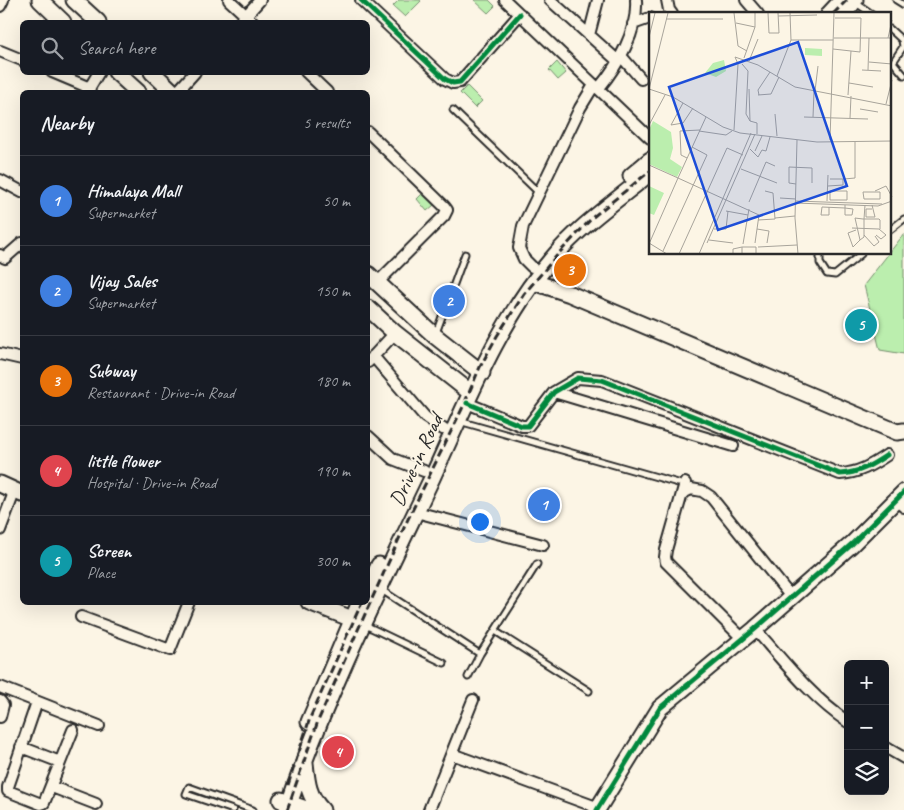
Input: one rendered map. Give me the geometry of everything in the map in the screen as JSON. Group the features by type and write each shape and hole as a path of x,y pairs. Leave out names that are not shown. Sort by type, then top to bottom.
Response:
{"main road":[{"path":"40,0 61,20"},
{"path":"74,0 96,20"},
{"path":"832,12 850,0"},
{"path":"845,12 850,0"},
{"path":"119,75 136,90"},
{"path":"155,75 171,90"},
{"name":"Drive-in Road","path":"373,589 416,512 458,421 467,394 502,311 533,275 571,224 649,161"},
{"name":"Drive-in Road","path":"533,275 578,232 649,174"},
{"path":"533,275 570,294 897,432 904,431"},
{"path":"372,279 435,336 477,370"},
{"path":"370,310 395,334 467,394"},
{"name":"Drive-in Road","path":"373,589 443,430 467,394"},
{"path":"598,809 660,708 755,629 901,500"},
{"path":"316,605 357,621"},
{"name":"Drive-in Road","path":"283,806 305,759 357,621 360,605"},
{"name":"Drive-in Road","path":"283,806 307,726 365,605"},
{"path":"305,759 308,789 314,802 322,810"},
{"path":"283,806 309,810"}],"street":[{"path":"0,6 3,0"},
{"path":"230,0 247,20 260,0"},
{"path":"361,0 445,80 452,83 460,82 520,14"},
{"path":"505,0 649,137"},
{"path":"550,0 588,35 641,79"},
{"path":"588,35 598,0"},
{"path":"533,275 519,248 523,226 580,108 591,90 597,87 619,59 633,24 636,0"},
{"path":"746,0 756,12"},
{"path":"633,24 649,18"},
{"path":"0,51 20,59"},
{"path":"58,75 88,90 97,75"},
{"path":"179,90 192,75"},
{"path":"309,75 325,90"},
{"path":"370,134 447,210 444,216 372,279"},
{"path":"0,180 20,191"},
{"path":"0,255 5,258 20,245"},
{"path":"395,334 370,359 425,417 443,430"},
{"path":"0,354 20,359"},
{"path":"467,394 522,426 528,426 554,392 578,378 602,380 840,474 851,473 870,467 887,455"},
{"path":"554,392 733,446"},
{"path":"370,438 393,459 424,471"},
{"path":"743,639 666,562 666,550 682,486 702,491 710,497 791,597"},
{"path":"0,530 8,489"},
{"path":"416,512 543,545"},
{"path":"81,617 170,650 188,605"},
{"path":"755,629 807,687 844,719"},
{"path":"0,687 99,726"},
{"path":"429,810 473,700"},
{"path":"0,701 4,705 0,717"},
{"path":"36,702 8,791 43,804 52,787 73,730"},
{"path":"21,747 60,762"},
{"path":"889,749 904,758"},
{"path":"452,754 598,809"},
{"path":"52,787 96,804"}],"lane":[{"path":"850,0 869,12"},
{"path":"896,0 904,5"},
{"path":"892,31 902,40 903,47 893,62 904,75"},
{"path":"454,110 539,193"},
{"path":"892,228 904,219"},
{"path":"435,336 464,254"},
{"path":"820,255 820,263 827,274 834,275 860,255"},
{"path":"458,421 682,486"},
{"path":"468,677 480,654 537,564"},
{"path":"373,589 480,654"},
{"path":"357,621 444,663"},
{"path":"495,631 589,691"},
{"path":"233,810 186,794 188,788 252,810"}],"green space":[{"path":"399,0 421,1 405,17 393,6"},
{"path":"474,0 489,0 495,6 488,13"},
{"path":"557,62 566,73 558,80 549,70"},
{"path":"467,86 482,101 475,108 460,93"},
{"path":"423,193 434,205 427,211 417,199"},
{"path":"904,234 904,354 880,350 864,285 888,255 892,255 892,249"}],"railway":[{"path":"835,12 847,0"},
{"path":"370,603 480,367 524,294 593,217 649,172"},
{"path":"288,785 310,718 361,605"},
{"path":"287,810 318,721 369,605"}],"cycle path":[{"path":"361,0 445,79 453,83 460,82 520,14"},
{"path":"467,403 522,426 528,426 554,392 578,378 602,380 840,474 865,468 887,455"},
{"path":"597,810 660,708 755,629 852,544 904,492"}],"place":[{"name":"Subway","path":"570,270"},
{"name":"Vijay Sales","path":"449,301"},
{"name":"Screen","path":"861,325"},
{"name":"Himalaya Mall","path":"544,505"},
{"name":"little flower","path":"338,752"}]}
